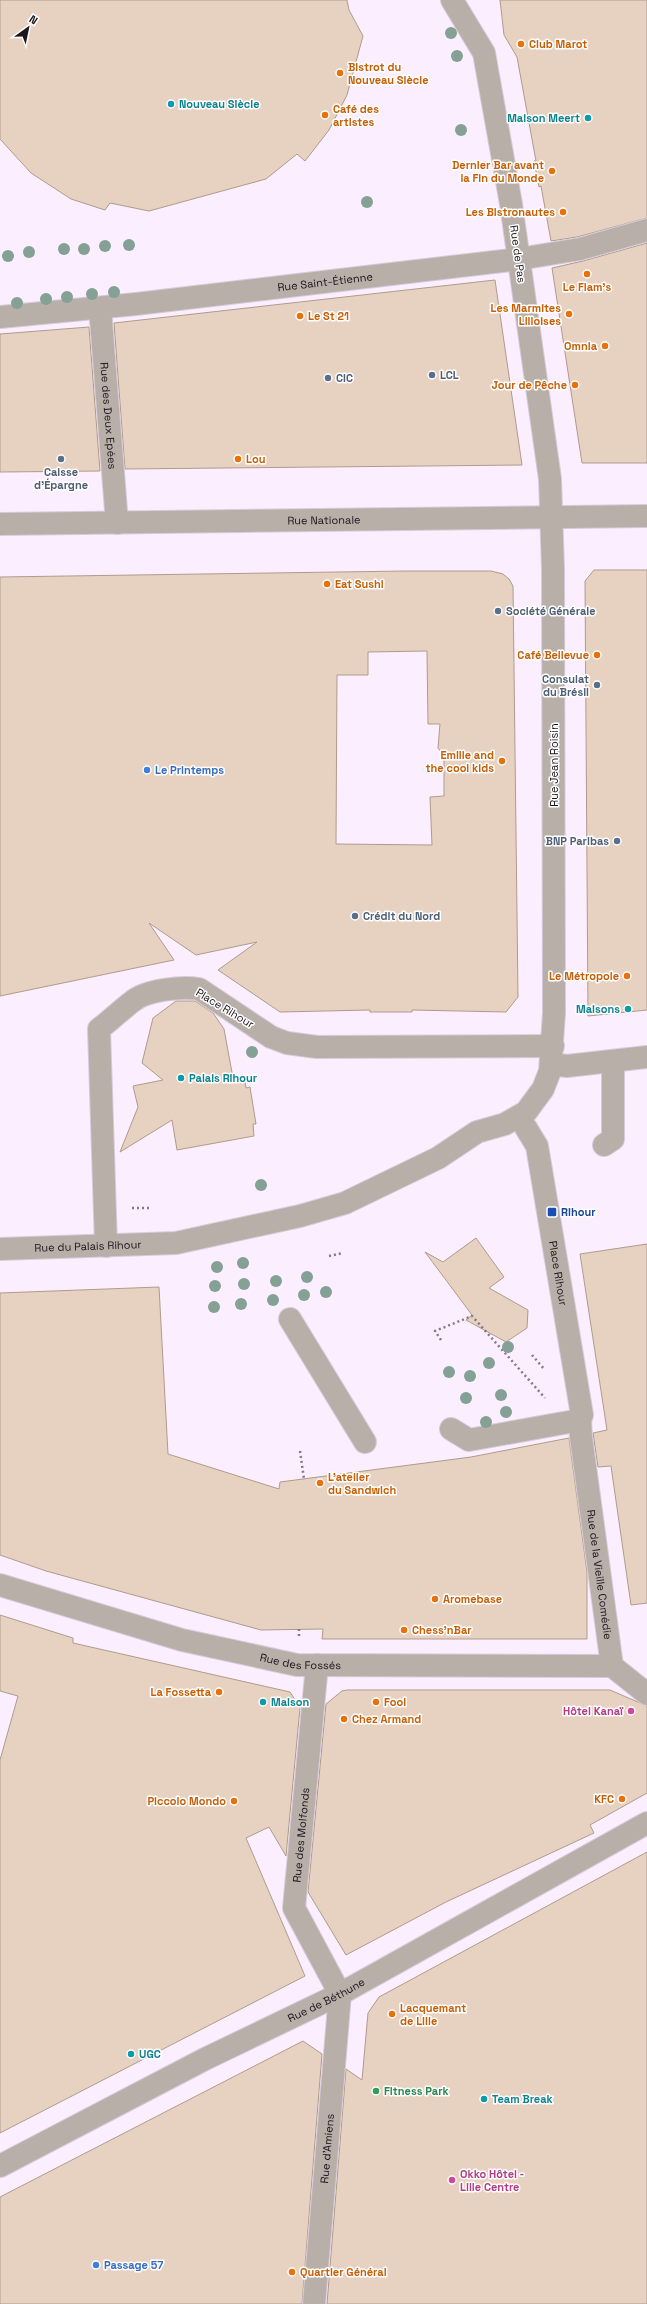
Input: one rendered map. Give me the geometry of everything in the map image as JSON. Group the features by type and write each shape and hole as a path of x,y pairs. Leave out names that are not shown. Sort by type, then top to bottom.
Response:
{"street":[{"name":"Rue de Pas","path":"452,0 484,53 519,258 550,479 553,518"},
{"name":"Rue Saint-Étienne","path":"0,317 100,308 519,258 580,249 647,230"},
{"name":"Rue des Deux Epées","path":"100,308 117,523"},
{"name":"Rue Nationale","path":"0,524 647,516"},
{"name":"Rue Jean Roisin","path":"552,1055 554,1013 553,518"},
{"name":"Place Rihour","path":"106,1246 99,1029 133,1001 144,995 187,987 199,989 271,1037 298,1045 317,1047 552,1055 567,1066 647,1057"},
{"name":"Rue du Palais Rihour","path":"0,1249 176,1243 334,1207 398,1178 447,1152 476,1132 512,1121 526,1112 543,1089 552,1055"},
{"path":"604,1145 613,1139 613,1061"},
{"name":"Place Rihour","path":"526,1128 537,1146 581,1425"},
{"path":"290,1319 365,1442"},
{"path":"451,1429 469,1440 581,1425"},
{"name":"Rue de la Vieille Comédie","path":"581,1425 612,1666"},
{"name":"Rue des Fossés","path":"0,1585 182,1640 297,1665 612,1666"},
{"name":"Rue des Molfonds","path":"317,1665 294,1908 340,1994"},
{"path":"612,1666 647,1694"},
{"name":"Rue de Béthune","path":"0,2166 205,2058 340,1994 647,1823"},
{"name":"Rue d'Amiens","path":"314,2304 340,1994"}],"path":[{"path":"329,1256 343,1253"},
{"path":"441,1340 435,1331 472,1316 563,1418 581,1425"},
{"path":"300,1451 304,1479"}],"building":[{"name":"Nouveau Siècle","path":"0,0 347,0 349,10 363,36 347,95 329,130 305,161 297,154 266,179 149,211 110,203 105,210 71,199 31,173 0,139"},
{"path":"500,0 647,0 647,218 577,237 551,241 541,186 539,187 534,161 536,161 517,57 504,35"},
{"path":"647,243 647,463 582,463 552,268"},
{"path":"495,280 522,465 125,469 114,323"},
{"path":"89,327 100,471 0,472 0,334"},
{"path":"594,570 647,570 647,1010 588,1016 585,581"},
{"path":"491,571 503,574 509,579 513,586 518,997 506,1012 412,1010 412,1012 370,1012 370,1010 280,1012 218,970 257,942 196,955 149,923 174,960 0,996 0,577","holes":["427,651 428,724 440,724 438,748 444,756 444,796 430,797 432,845 336,844 337,675 368,675 368,652"]},
{"name":"Palais Rihour","path":"176,1001 195,1001 213,1013 224,1029 233,1078 244,1076 246,1088 250,1087 256,1124 253,1124 254,1136 177,1150 172,1120 120,1152 138,1107 133,1086 163,1080 142,1063 153,1018"},
{"path":"476,1238 504,1277 489,1288 528,1310 527,1328 506,1342 466,1320 472,1315 425,1252 443,1262"},
{"path":"647,1244 647,1603 631,1605 611,1466 598,1467 593,1433 607,1430 580,1254"},
{"path":"159,1287 168,1454 279,1489 280,1482 471,1457 569,1438 587,1572 587,1639 322,1639 323,1629 261,1630 46,1571 0,1555 0,1293"},
{"path":"0,1615 73,1638 73,1643 290,1692 300,1708 286,1856 269,1827 246,1838 305,1976 0,2133 0,1760 18,1696 0,1691"},
{"path":"610,1690 647,1706 647,1793 590,1825 594,1833 446,1902 346,1955 308,1892 326,1704 342,1691"},
{"name":"Team Break","path":"647,1852 647,2304 327,2304 346,2069 362,2080 368,2013 379,1997"},
{"path":"303,2041 322,2054 302,2304 0,2304 0,2197"}],"place":[{"name":"Club Marot","path":"521,44"},
{"name":"Bistrot du Nouveau Siècle","path":"340,73"},
{"name":"Nouveau Siècle","path":"171,104"},
{"name":"Café des artistes","path":"325,115"},
{"name":"Maison Meert","path":"588,118"},
{"name":"Dernier Bar avant la Fin du Monde","path":"552,171"},
{"name":"Les Bistronautes","path":"563,212"},
{"name":"Le Flam's","path":"587,274"},
{"name":"Les Marmites Lilloises","path":"569,314"},
{"name":"Le St 21","path":"300,316"},
{"name":"Omnia","path":"605,346"},
{"name":"LCL","path":"432,375"},
{"name":"CIC","path":"328,378"},
{"name":"Jour de Pêche","path":"575,385"},
{"name":"Caisse d'Épargne","path":"61,459"},
{"name":"Lou","path":"238,459"},
{"name":"Eat Sushi","path":"327,584"},
{"name":"Société Générale","path":"498,611"},
{"name":"Café Bellevue","path":"597,655"},
{"name":"Consulat du Brésil","path":"597,685"},
{"name":"Emilie and the cool kids","path":"502,761"},
{"name":"Le Printemps","path":"147,770"},
{"name":"BNP Paribas","path":"617,841"},
{"name":"Crédit du Nord","path":"355,916"},
{"name":"Le Métropole","path":"627,976"},
{"name":"Maisons","path":"628,1009"},
{"name":"Palais Rihour","path":"181,1078"},
{"name":"Rihour","path":"552,1212"},
{"name":"L'atelier du Sandwich","path":"320,1483"},
{"name":"Aromebase","path":"435,1599"},
{"name":"Chess'nBar","path":"404,1630"},
{"name":"La Fossetta","path":"219,1692"},
{"name":"Maison","path":"263,1702"},
{"name":"Fool","path":"376,1702"},
{"name":"Hôtel Kanaï","path":"631,1711"},
{"name":"Chez Armand","path":"344,1719"},
{"name":"KFC","path":"622,1799"},
{"name":"Piccolo Mondo","path":"234,1801"},
{"name":"Lacquemant de Lille","path":"392,2014"},
{"name":"UGC","path":"131,2054"},
{"name":"Fitness Park","path":"376,2091"},
{"name":"Team Break","path":"484,2099"},
{"name":"Okko Hôtel - Lille Centre","path":"452,2180"},
{"name":"Passage 57","path":"96,2265"},
{"name":"Quartier Général","path":"292,2272"}]}
